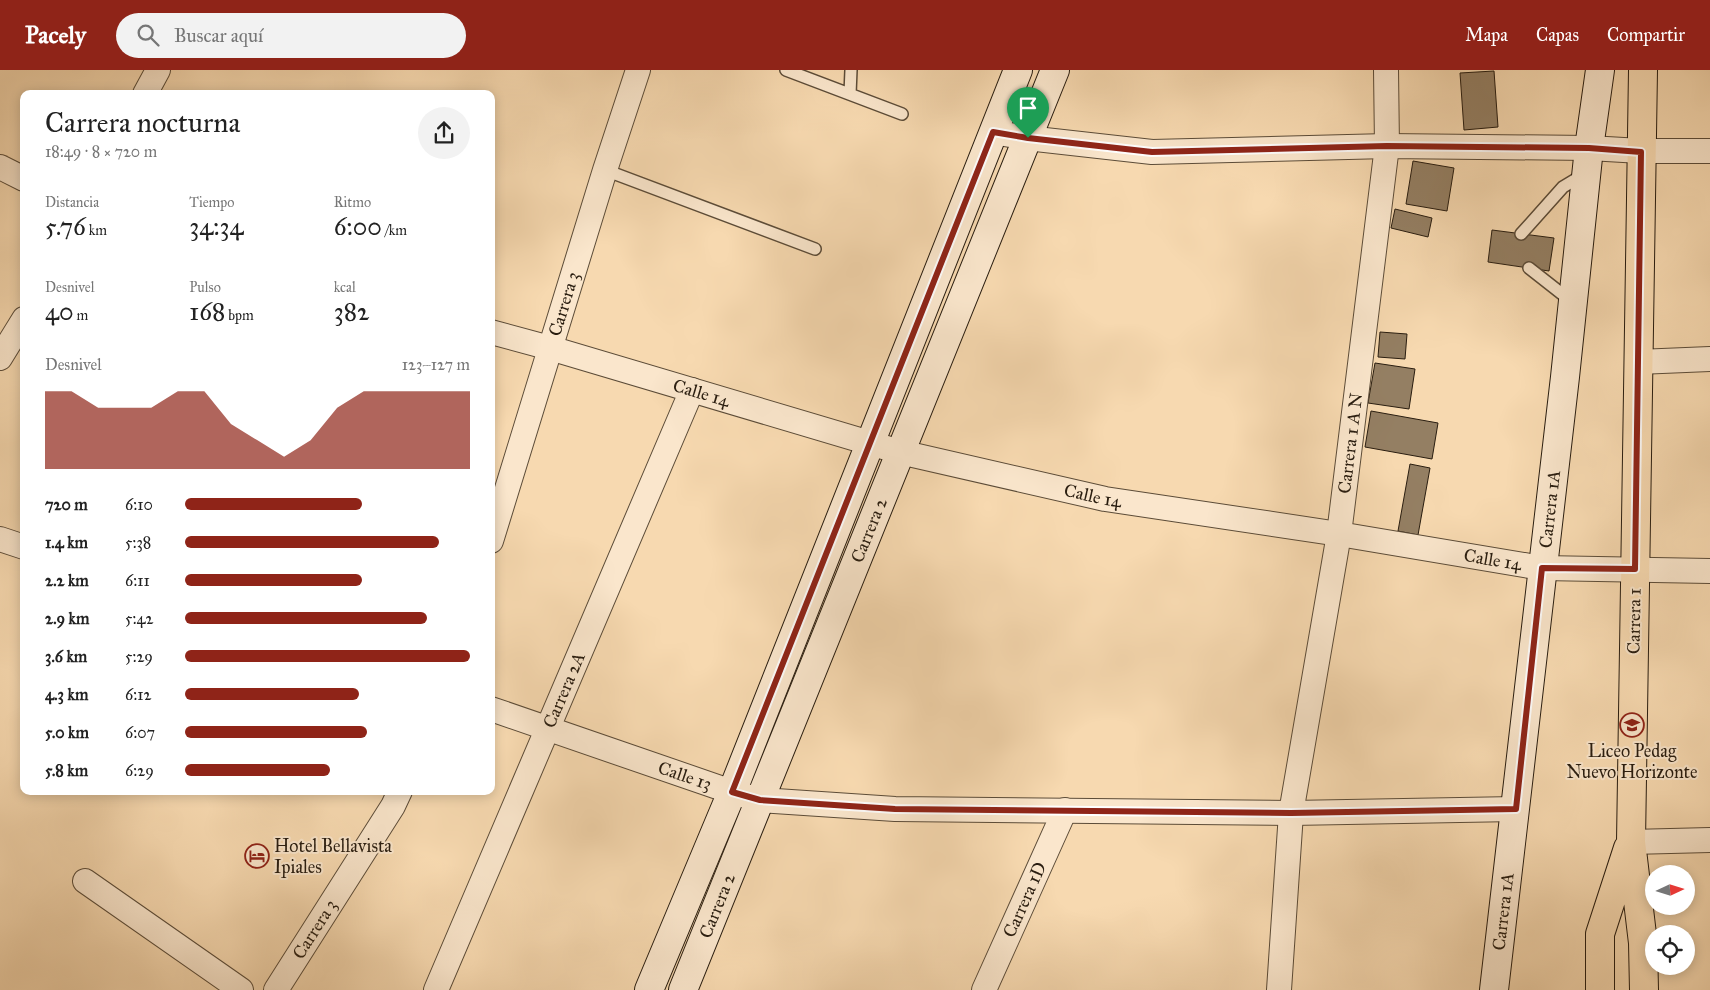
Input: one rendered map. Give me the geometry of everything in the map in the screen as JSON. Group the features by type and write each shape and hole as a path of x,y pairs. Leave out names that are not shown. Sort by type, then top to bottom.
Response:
{"main road":[{"name":"Carrera 1","path":"1643,70 1630,842 1643,943 1644,990"},
{"name":"Carrera 1","path":"1600,990 1600,934 1630,842"}],"street":[{"path":"147,90 158,70"},
{"name":"Carrera 3","path":"495,528 605,170 638,70"},
{"name":"Carrera 2","path":"649,990 732,792 1018,70"},
{"name":"Carrera 2","path":"683,990 1055,70"},
{"name":"Carrera 1 A N","path":"1279,990 1291,813 1340,534 1387,146 1386,70"},
{"path":"1588,160 1600,70"},
{"path":"993,132 1028,138 1152,152 1387,146 1588,160 1641,152 1710,151"},
{"name":"Carrera 1A","path":"1494,990 1588,160"},
{"path":"0,167 20,177"},
{"path":"0,358 20,326"},
{"name":"Calle 14","path":"495,333 870,444 1105,499 1340,534 1542,568 1710,572"},
{"path":"1638,362 1710,359"},
{"name":"Carrera 2A","path":"436,990 692,390"},
{"path":"0,539 20,546"},
{"name":"Calle 13","path":"495,710 760,800 895,809 1291,813 1516,809"},
{"name":"Carrera 3","path":"276,990 398,795"},
{"name":"Carrera 1D","path":"984,990 1065,810"},
{"path":"1630,842 1710,840"},
{"path":"85,881 241,990"}],"lane":[{"path":"786,70 902,114"},
{"path":"850,94 851,70"},
{"path":"1521,234 1588,160"},
{"path":"605,170 816,249"},
{"path":"1529,268 1573,303"}],"building":[{"path":"1494,71 1498,127 1464,130 1460,73"},
{"path":"1413,161 1454,168 1447,211 1406,204"},
{"path":"1395,209 1432,218 1428,237 1391,228"},
{"path":"1492,230 1554,238 1549,271 1488,262"},
{"path":"1380,332 1407,334 1405,359 1378,357"},
{"path":"1375,363 1415,369 1409,409 1368,403"},
{"path":"1371,411 1438,423 1432,459 1365,447"},
{"path":"1410,464 1430,468 1418,535 1398,531"}],"place":[{"name":"Liceo Pedag Nuevo Horizonte","path":"1632,725"},
{"name":"Hotel Bellavista Ipiales","path":"257,856"}],"route":[{"path":"993,132 1028,138 1152,152 1387,146 1589,148 1641,152 1635,569 1542,568 1516,809 1291,813 895,809 760,800 732,792 993,132"}]}
